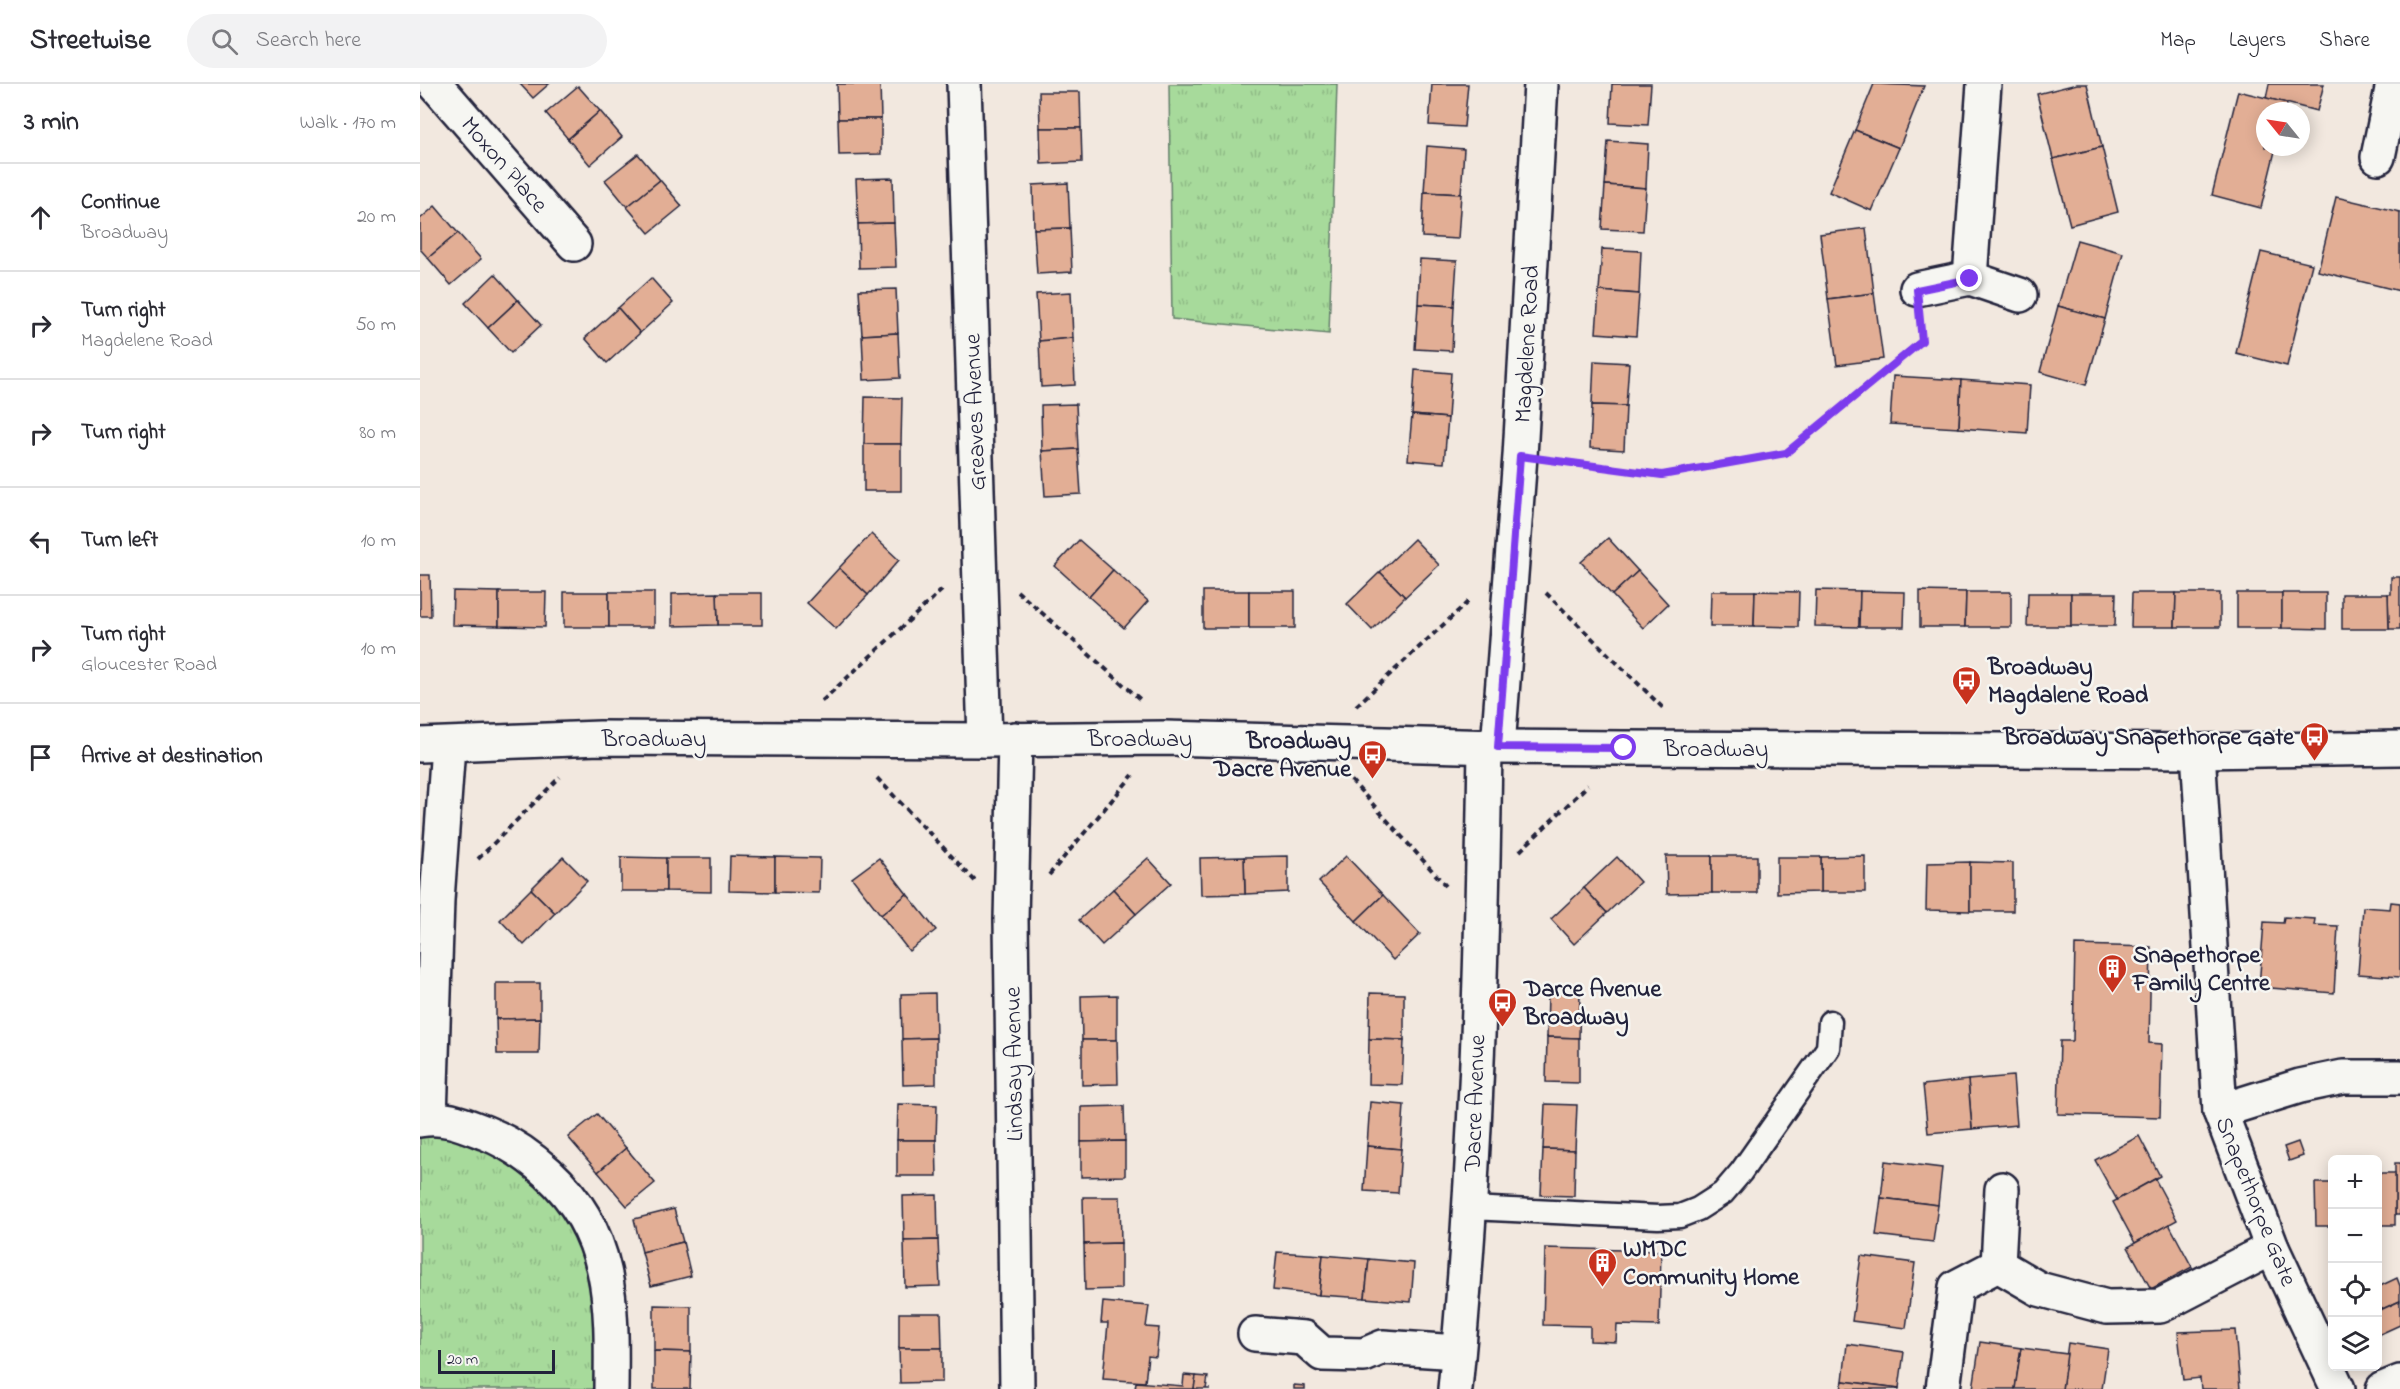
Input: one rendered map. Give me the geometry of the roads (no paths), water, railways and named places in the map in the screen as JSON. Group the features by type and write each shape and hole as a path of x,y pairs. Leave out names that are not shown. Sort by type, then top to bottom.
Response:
{"street":[{"name":"Moxon Place","path":"435,84 574,244"},
{"name":"Greaves Avenue","path":"964,84 1000,740"},
{"name":"Magdelene Road","path":"1492,747 1520,456 1541,84"},
{"path":"1970,279 1984,84"},
{"path":"2378,157 2393,84"},
{"path":"1917,290 1970,279 2020,295"},
{"name":"Broadway","path":"434,746 600,738 1000,740 1183,738 1492,747 2198,751 2400,748"},
{"name":"Lindsay Avenue","path":"1000,740 1011,920 1017,1389"},
{"path":"434,746 437,900 425,1119 457,1122 497,1137 530,1157 558,1182 583,1214 598,1243 605,1275 612,1321 611,1389"},
{"name":"Dacre Avenue","path":"1455,1389 1470,1208 1483,887 1492,747"},
{"name":"Snapethorpe Gate","path":"2198,751 2220,1111 2272,1248 2338,1389"},
{"path":"2220,1111 2300,1086 2343,1077 2400,1077"},
{"path":"1998,1265 2002,1189"},
{"path":"1998,1265 2039,1289 2107,1307 2160,1306 2272,1248"},
{"path":"1943,1389 1956,1287 1998,1265"},
{"path":"1255,1334 1304,1338 1322,1354 1364,1355 1383,1347 1458,1352"},
{"path":"2383,1389 2400,1382"}],"lane":[{"path":"1470,1208 1658,1217 1680,1216 1698,1209 1723,1193 1748,1163 1828,1048 1830,1022"}],"place":[{"name":"Broadway Magdalene Road","path":"1967,706"},
{"name":"Broadway Snapethorpe Gate","path":"2315,762"},
{"name":"Broadway Dacre Avenue","path":"1372,780"},
{"name":"Snapethorpe Family Centre","path":"2112,994"},
{"name":"Darce Avenue Broadway","path":"1503,1028"},
{"name":"WMDC Community Home","path":"1602,1288"}]}
